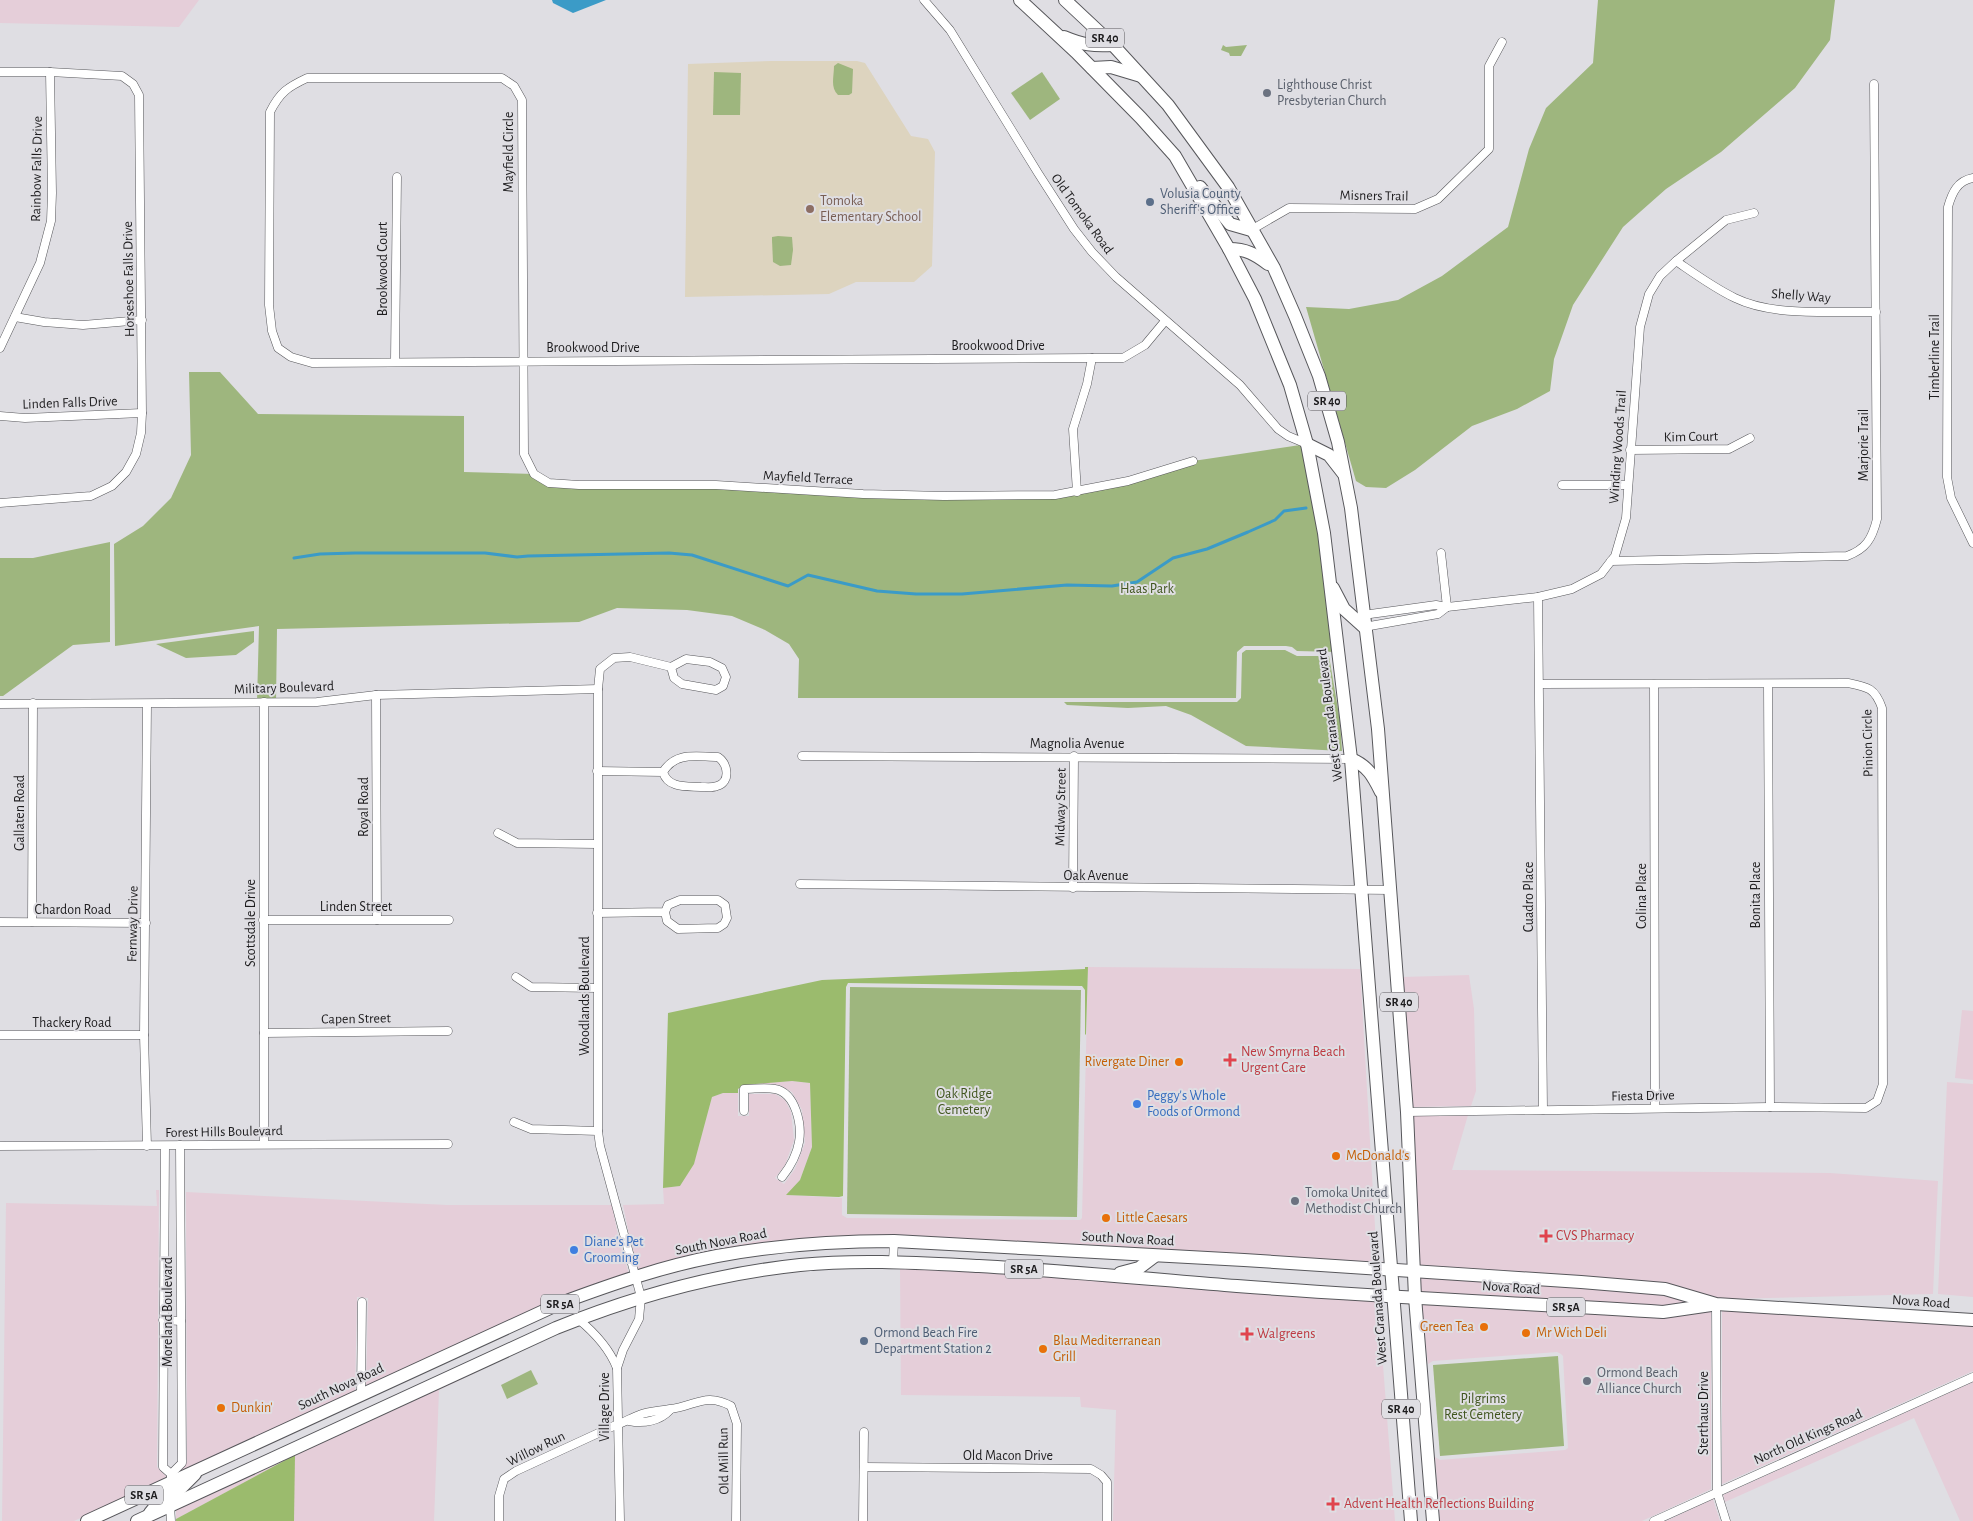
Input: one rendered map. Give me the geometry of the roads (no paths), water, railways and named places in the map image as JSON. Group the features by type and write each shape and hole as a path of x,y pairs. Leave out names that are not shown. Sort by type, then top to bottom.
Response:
{"main road":[{"name":"West Granada Boulevard","path":"1020,0 1092,68 1162,139 1175,156 1229,249 1255,299 1279,355 1307,444 1320,504 1351,759 1411,1521"},
{"name":"SR 40","path":"1065,0 1144,77 1180,120 1228,187 1274,268 1296,316 1330,409 1346,477 1378,729 1407,1112 1414,1271 1433,1521"},
{"path":"1057,34 1083,45 1113,45"},
{"path":"1092,68 1111,67 1144,77"},
{"path":"1175,156 1230,224 1251,230"},
{"path":"1229,249 1242,249 1252,252 1274,268"},
{"path":"1307,444 1329,455 1346,477"},
{"path":"1330,582 1344,609 1364,621"},
{"path":"1351,759 1370,770 1384,796"},
{"name":"South Nova Road","path":"87,1521 171,1478 200,1468 539,1312 636,1277 683,1264 745,1251 815,1243 894,1241 1414,1271"},
{"path":"1110,1275 1139,1268 1155,1256"},
{"name":"SR 5A","path":"142,1519 578,1319 641,1297 704,1280 766,1270 830,1263 893,1262 1110,1275 1393,1296"},
{"name":"Nova Road","path":"1414,1271 1665,1289 1716,1304"},
{"name":"Nova Road","path":"1393,1296 1663,1312 1716,1304 1973,1320"},
{"path":"343,1426 349,1410 361,1395"},
{"path":"170,1506 177,1492 200,1468"},
{"path":"142,1519 164,1497 171,1478"}],"street":[{"name":"Old Tomoka Road","path":"924,0 950,30 1074,229 1116,277 1240,385 1278,429 1288,436 1307,444"},
{"name":"Misners Trail","path":"1251,230 1289,208 1415,209 1438,199 1489,149 1489,66 1502,42"},
{"name":"Horseshoe Falls Drive","path":"0,72 50,72 122,76 133,84 139,96 142,320 141,433 136,454 126,472 112,486 91,496 0,502"},
{"name":"Rainbow Falls Drive","path":"0,348 40,263 51,221 50,72"},
{"name":"Mayfield Circle","path":"288,87 307,78 502,78 514,86 522,100 523,361"},
{"name":"Marjorie Trail","path":"1611,561 1847,556 1860,551 1874,533 1876,519 1876,312 1874,84"},
{"name":"Brookwood Drive","path":"288,87 276,100 270,112 269,305 272,331 278,348 291,357 312,363 1122,358 1145,345 1165,321"},
{"name":"Brookwood Court","path":"395,361 396,176"},
{"name":"Timberline Trail","path":"1973,178 1960,183 1953,192 1948,207 1947,468 1951,498 1973,543"},
{"name":"Winding Woods Trail","path":"1364,621 1436,605 1447,608 1538,597 1572,589 1601,574 1615,556 1626,518 1640,327 1650,294 1660,276 1726,220 1754,213"},
{"name":"Shelly Way","path":"1676,261 1736,299 1776,310 1876,312"},
{"path":"15,317 44,322 82,325 142,320"},
{"path":"1077,492 1073,429 1088,384 1092,358"},
{"name":"Mayfield Terrace","path":"523,361 524,454 534,474 549,483 579,485 716,485 863,494 944,496 1055,495 1128,481 1193,461"},
{"name":"Linden Falls Drive","path":"0,416 24,418 142,413"},
{"name":"Kim Court","path":"1630,450 1729,449 1750,438"},
{"path":"1562,485 1628,485"},
{"path":"1441,553 1447,608"},
{"name":"Cuadro Place","path":"1538,597 1543,1110"},
{"name":"Winding Woods Trail","path":"1364,621 1438,614 1447,608"},
{"name":"Woodlands Boulevard","path":"641,1297 600,1146 598,1131 598,690 600,669 614,658 630,656 672,667"},
{"path":"686,659 710,662 722,668 726,677 723,686 716,690 682,684 674,678 672,667 686,659"},
{"name":"Pinion Circle","path":"1540,684 1848,684 1867,687 1878,695 1882,708 1882,1084 1877,1101"},
{"name":"Colina Place","path":"1654,684 1655,1108"},
{"name":"Bonita Place","path":"1768,684 1770,1107"},
{"name":"Military Boulevard","path":"0,704 316,702 376,694 598,690"},
{"name":"Royal Road","path":"376,694 377,920"},
{"name":"Scottsdale Drive","path":"264,702 264,1144"},
{"name":"Gallaten Road","path":"32,922 33,703"},
{"name":"Fernway Drive","path":"147,704 144,1035 147,1146"},
{"name":"Magnolia Avenue","path":"802,756 1351,759"},
{"name":"Midway Street","path":"1073,888 1074,756"},
{"path":"680,757 718,757 722,760 727,770 726,779 716,787 674,784 665,778 663,772 671,762 680,757"},
{"path":"597,771 663,772"},
{"path":"498,833 517,843 597,844"},
{"name":"Oak Avenue","path":"800,884 1391,890"},
{"path":"680,900 718,900 725,905 727,918 724,924 718,928 678,929 667,921 665,912 668,905 680,900"},
{"path":"598,913 665,912"},
{"name":"Linden Street","path":"263,920 449,920"},
{"name":"Chardon Road","path":"0,922 146,923"},
{"path":"516,977 531,987 597,988"},
{"name":"Capen Street","path":"264,1033 448,1031"},
{"name":"Thackery Road","path":"0,1035 144,1035"},
{"path":"744,1111 744,1090 777,1089 789,1096 797,1111 799,1141 790,1167 782,1177"},
{"name":"Fiesta Drive","path":"1407,1112 1655,1108 1866,1108 1877,1101"},
{"path":"514,1122 531,1130 598,1131"},
{"name":"Forest Hills Boulevard","path":"0,1146 448,1144"},
{"name":"Moreland Boulevard","path":"165,1146 163,1467 171,1478 182,1462 180,1145"},
{"path":"893,1262 894,1241"},
{"path":"164,1254 181,1254"},
{"name":"Village Drive","path":"620,1521 617,1368 622,1350 639,1319 641,1297"},
{"path":"361,1395 362,1302"},
{"name":"Sterthaus Drive","path":"1716,1304 1716,1492 1726,1521"},
{"path":"578,1319 591,1330 607,1350 617,1368"},
{"path":"163,1320 181,1320"},
{"name":"North Old Kings Road","path":"1654,1521 1973,1377"},
{"name":"Old Mill Run","path":"618,1424 629,1421 638,1423 663,1417 670,1410 707,1400 720,1400 731,1406 737,1424 736,1521"},
{"name":"Willow Run","path":"499,1521 499,1496 504,1479 516,1471 618,1424"},
{"path":"863,1521 864,1432"},
{"name":"Old Macon Drive","path":"864,1467 1091,1469 1100,1474 1107,1482 1107,1521"},
{"path":"170,1506 171,1521"}],"water":[{"path":"552,0 606,0 573,13 553,3"}],"waterway":[{"path":"294,558 320,554 355,553 485,553 517,557 669,553 692,555 788,586 808,575 877,591 916,594 962,594 1067,585 1112,586 1137,582 1173,558 1207,549 1248,532 1275,520 1284,511 1306,508"}],"place":[{"name":"Lighthouse Christ Presbyterian Church","path":"1267,93"},
{"name":"Volusia County Sheriff's Office","path":"1150,202"},
{"name":"Tomoka Elementary School","path":"810,209"},
{"name":"New Smyrna Beach Urgent Care","path":"1230,1060"},
{"name":"Rivergate Diner","path":"1179,1062"},
{"name":"Peggy's Whole Foods of Ormond","path":"1137,1104"},
{"name":"McDonald's","path":"1336,1156"},
{"name":"Tomoka United Methodist Church","path":"1295,1201"},
{"name":"Little Caesars","path":"1106,1218"},
{"name":"CVS Pharmacy","path":"1546,1236"},
{"name":"Diane's Pet Grooming","path":"574,1250"},
{"name":"Green Tea","path":"1484,1327"},
{"name":"Mr Wich Deli","path":"1526,1333"},
{"name":"Walgreens","path":"1247,1334"},
{"name":"Ormond Beach Fire Department Station 2","path":"864,1341"},
{"name":"Blau Mediterranean Grill","path":"1043,1349"},
{"name":"Ormond Beach Alliance Church","path":"1587,1381"},
{"name":"Dunkin'","path":"221,1408"},
{"name":"Advent Health Reflections Building","path":"1333,1504"}],"park label":[{"name":"Haas Park","path":"1147,589"},
{"name":"Oak Ridge Cemetery","path":"964,1102"},
{"name":"Pilgrims Rest Cemetery","path":"1483,1408"}]}
